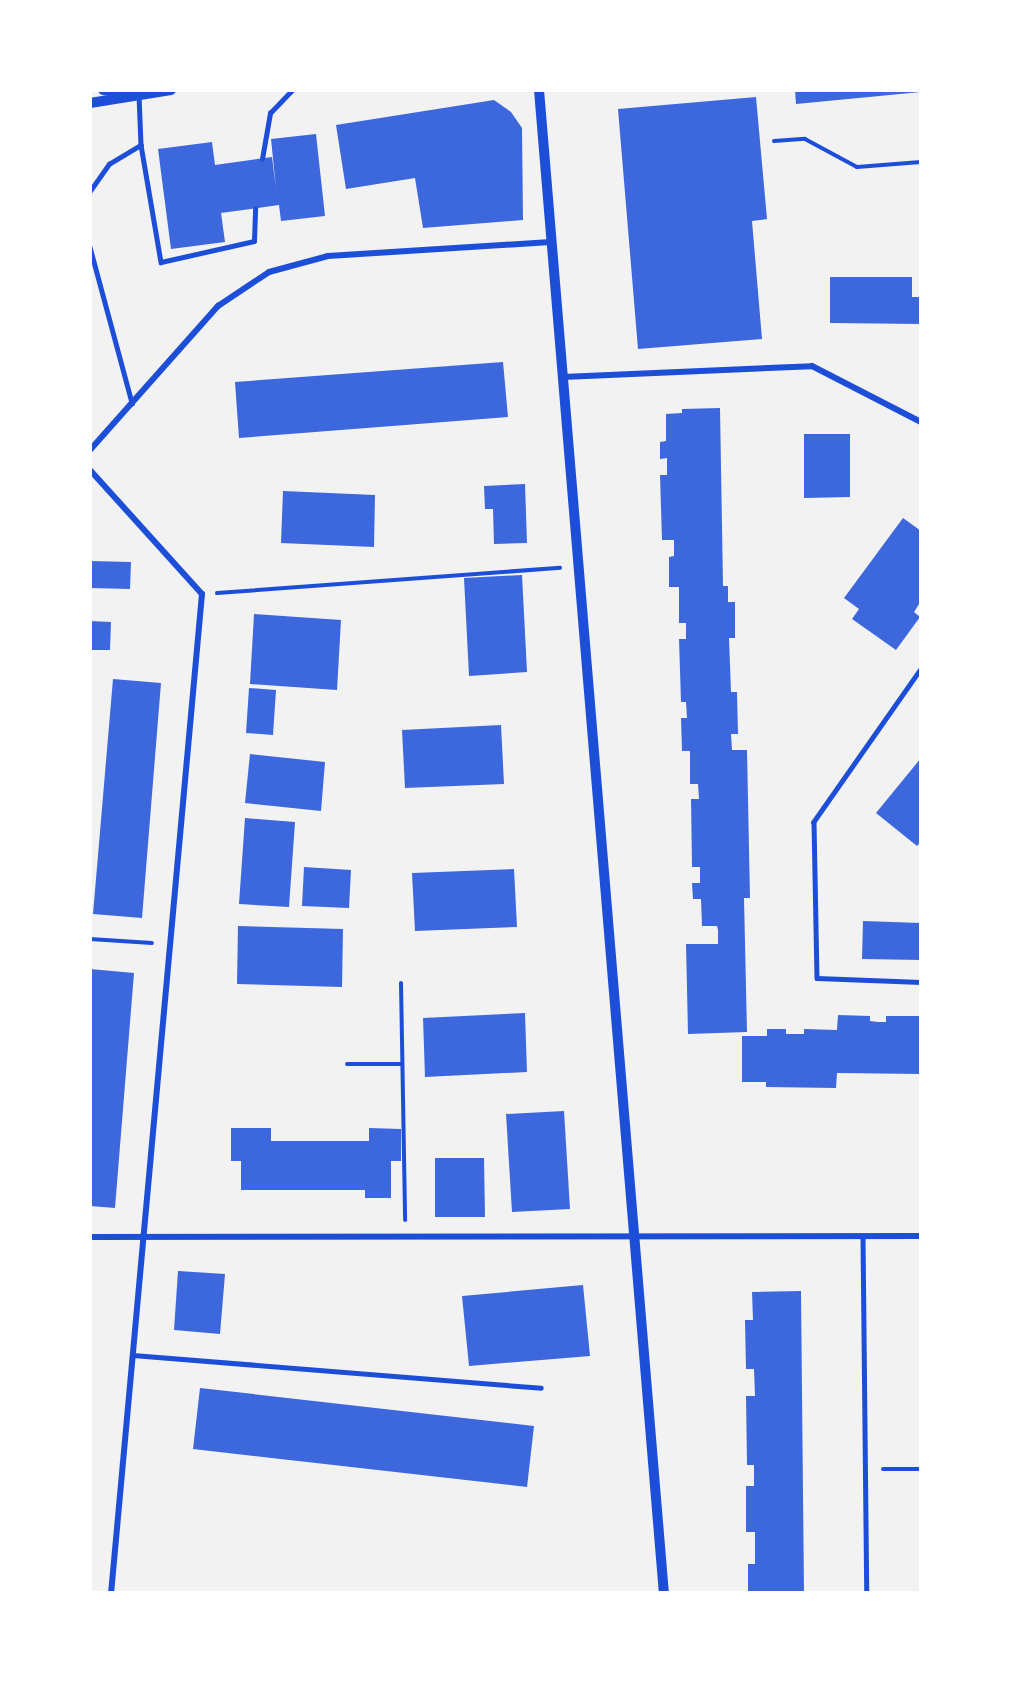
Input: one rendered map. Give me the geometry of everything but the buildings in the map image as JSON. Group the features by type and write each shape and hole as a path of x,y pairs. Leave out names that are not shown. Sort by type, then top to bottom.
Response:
{"street":[{"path":"103,90 139,95"},
{"path":"90,103 171,90"},
{"path":"539,90 664,1593"},
{"path":"90,450 218,306 269,272 328,256 551,243"},
{"path":"563,377 812,366 921,422"},
{"path":"90,470 202,594 111,1593"},
{"path":"90,1237 921,1236"}],"lane":[{"path":"262,159 270,113 292,90"},
{"path":"139,95 141,145 161,262 254,241 255,209"},
{"path":"90,191 109,164 141,145"},
{"path":"90,246 132,403"},
{"path":"921,669 814,822 817,978 921,982"},
{"path":"863,1236 867,1593"},
{"path":"133,1355 541,1388"}],"path":[{"path":"774,141 805,140 857,166 921,162"},
{"path":"202,594 579,567"},
{"path":"90,939 170,945"},
{"path":"401,983 405,1236"},
{"path":"347,1064 402,1064"},
{"path":"866,1468 921,1469"}]}
